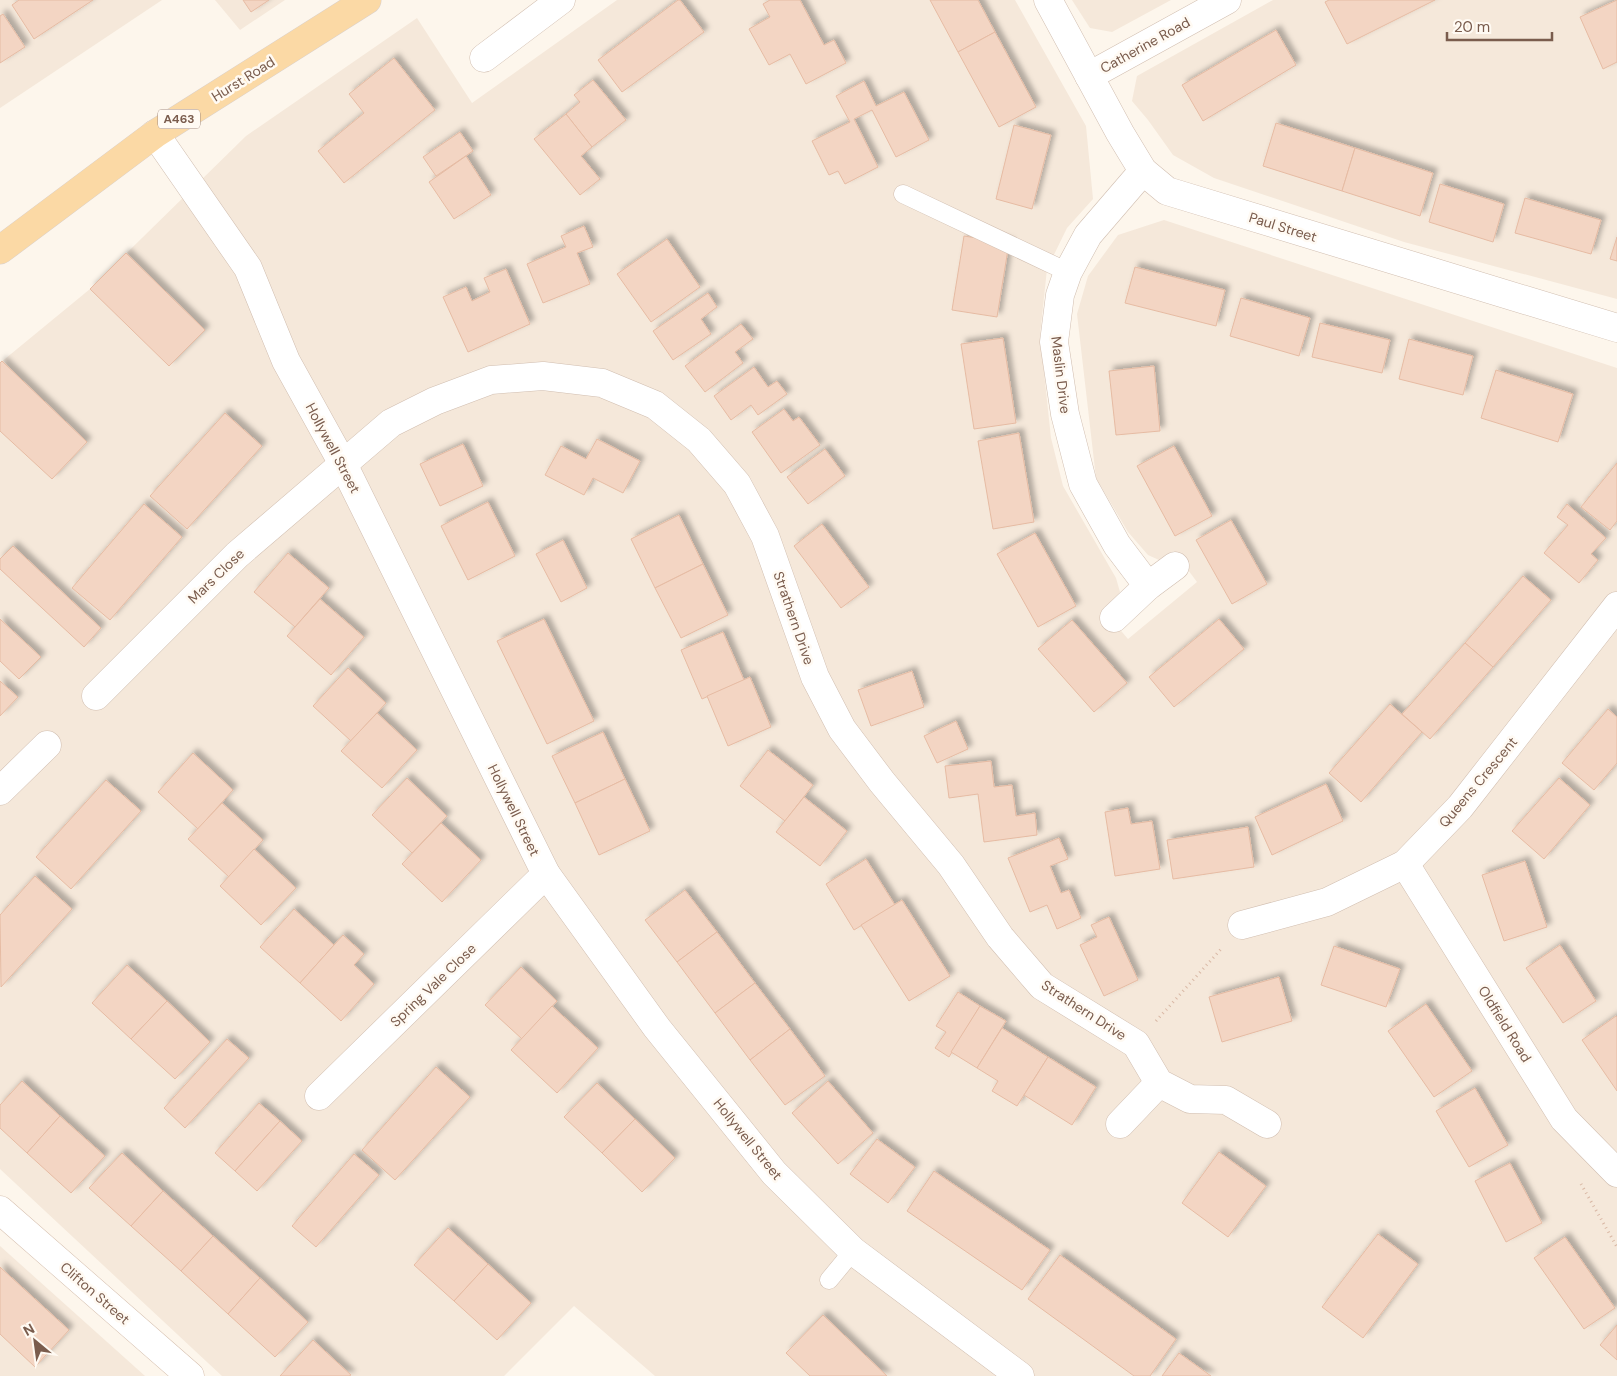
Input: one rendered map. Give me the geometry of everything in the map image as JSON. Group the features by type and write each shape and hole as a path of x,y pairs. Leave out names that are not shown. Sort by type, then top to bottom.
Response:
{"main road":[{"name":"Hurst Road","path":"0,250 155,134 367,0"}],"street":[{"path":"484,58 561,0"},
{"name":"Paul Street","path":"1048,0 1143,170 1167,192 1617,328"},
{"name":"Catherine Road","path":"1089,76 1227,0"},
{"name":"Hollywell Street","path":"155,134 248,268 286,361 343,464 546,874 657,1028 774,1173 853,1251 1020,1376"},
{"name":"Maslin Drive","path":"1143,170 1088,235 1068,272 1060,295 1054,342 1065,414 1084,484 1117,545 1148,586"},
{"name":"Strathern Drive","path":"343,464 392,423 435,401 491,380 544,376 602,383 654,405 699,440 737,484 765,536 815,677 842,729 882,782 952,865 1000,937 1042,986 1136,1044 1159,1083"},
{"name":"Mars Close","path":"96,696 237,555 343,464"},
{"path":"1114,618 1148,586 1175,566"},
{"name":"Queens Crescent","path":"1242,925 1327,902 1405,864 1460,807 1617,606"},
{"path":"0,790 47,745"},
{"name":"Oldfield Road","path":"1405,864 1564,1119 1617,1173"},
{"name":"Spring Vale Close","path":"319,1096 546,874"},
{"path":"1120,1124 1159,1083 1190,1099 1226,1100 1268,1124"},
{"name":"Clifton Street","path":"0,1210 190,1376"}],"lane":[{"path":"903,194 1068,272"},
{"path":"829,1280 853,1251"}],"path":[{"path":"1136,1044 1242,925"}],"shaded area":[{"path":"0,0 162,0 0,108"},
{"path":"215,0 285,0 240,30"},
{"path":"617,0 1015,0 1086,126 1093,199 1067,228 1047,269 1040,335 1051,438 1063,486 1116,578 1120,592 1105,612 1128,639 1197,582 1174,551 1159,560 1148,555 1128,532 1096,478 1077,314 1088,276 1118,235 1164,220 1617,368 1617,1376 655,1376 574,1306 504,1376 222,1376 0,1169 0,363 90,289 246,136 417,18 472,103"},
{"path":"1072,0 1171,0 1112,32 1090,28"},
{"path":"1273,0 1617,0 1617,299 1404,242 1214,178 1173,155 1132,101 1137,76"},
{"path":"0,1246 145,1376 0,1376"}],"building":[{"path":"19,0 93,0 34,39 12,5"},
{"path":"243,0 269,0 251,12"},
{"path":"680,0 704,32 622,92 598,60"},
{"path":"770,0 800,0 824,45 834,40 846,63 806,84 790,54 769,65 749,29 770,17 763,4"},
{"path":"930,0 978,0 995,32 958,52"},
{"path":"1329,0 1435,0 1347,44 1325,2"},
{"path":"1617,0 1617,62 1603,69 1580,17"},
{"path":"3,14 25,47 0,63 0,16"},
{"path":"1276,30 1296,65 1203,121 1182,85"},
{"path":"995,32 1036,107 999,127 958,52"},
{"path":"394,58 435,110 344,183 318,151 364,113 349,94"},
{"path":"593,80 626,120 592,147 566,114 580,102 574,95"},
{"path":"864,81 876,106 904,92 929,140 896,157 872,110 854,119 878,167 845,184 838,171 829,175 812,141 850,122 836,96"},
{"path":"566,114 592,147 581,156 600,179 580,195 534,139"},
{"path":"1276,123 1355,148 1342,191 1263,166"},
{"path":"1014,125 1051,135 1032,209 996,199"},
{"path":"460,132 473,151 436,176 423,157"},
{"path":"1355,148 1433,173 1420,216 1342,191"},
{"path":"466,156 491,195 454,219 429,182"},
{"path":"1440,184 1504,204 1493,242 1429,222"},
{"path":"1525,198 1601,220 1591,254 1515,233"},
{"path":"584,226 593,247 577,253 590,284 543,303 527,264 566,247 561,236"},
{"path":"964,236 1009,243 997,317 952,310"},
{"path":"1617,237 1617,261 1610,259"},
{"path":"667,239 700,287 651,322 617,274"},
{"path":"126,253 205,330 169,366 90,289"},
{"path":"1135,267 1225,290 1216,326 1125,303"},
{"path":"506,269 530,324 468,352 443,297 466,287 472,301 490,292 484,278"},
{"path":"708,293 717,307 701,319 711,334 673,360 653,331"},
{"path":"1241,298 1310,318 1299,356 1230,336"},
{"path":"1320,323 1390,340 1382,373 1312,357"},
{"path":"741,324 753,339 735,352 743,363 705,392 685,366"},
{"path":"1003,338 1016,423 974,429 961,344"},
{"path":"1409,339 1473,356 1463,395 1399,379"},
{"path":"2,361 87,442 52,479 0,431 0,363"},
{"path":"1154,366 1160,431 1116,435 1109,371"},
{"path":"754,367 768,387 777,381 787,394 758,415 751,405 731,420 714,396"},
{"path":"1496,370 1573,394 1558,442 1481,418"},
{"path":"784,409 793,421 799,417 820,445 781,473 752,432"},
{"path":"225,413 262,446 187,529 150,496"},
{"path":"1019,433 1034,522 993,529 978,441"},
{"path":"597,439 640,461 623,493 593,478 584,495 545,475 561,446 586,459"},
{"path":"463,444 483,486 440,506 420,464"},
{"path":"1174,446 1212,516 1175,536 1137,466"},
{"path":"825,449 845,476 808,504 787,477"},
{"path":"1617,463 1617,521 1610,530 1581,507"},
{"path":"488,502 515,556 468,580 441,526"},
{"path":"144,504 182,537 110,620 72,588"},
{"path":"1567,504 1606,538 1591,554 1598,560 1579,583 1544,553 1568,525 1557,517"},
{"path":"679,515 703,564 655,588 631,539"},
{"path":"1231,520 1267,584 1232,604 1196,540"},
{"path":"822,524 869,587 841,608 794,546"},
{"path":"1035,533 1076,606 1038,627 997,554"},
{"path":"563,540 587,588 561,602 536,554"},
{"path":"13,546 101,628 84,647 0,569 0,559"},
{"path":"288,553 329,588 295,627 254,592"},
{"path":"703,564 728,615 681,638 655,588"},
{"path":"1523,576 1551,600 1493,667 1465,643"},
{"path":"320,599 364,637 331,675 287,636"},
{"path":"0,619 41,657 19,679 0,661"},
{"path":"544,619 594,721 547,744 497,641"},
{"path":"1219,619 1244,649 1174,707 1149,677"},
{"path":"1072,620 1127,683 1094,712 1038,649"},
{"path":"723,632 744,680 702,699 681,650"},
{"path":"1465,643 1493,667 1430,739 1402,714"},
{"path":"348,668 386,703 351,741 313,706"},
{"path":"912,671 924,707 871,726 858,690"},
{"path":"750,677 771,727 728,746 707,696"},
{"path":"0,681 18,697 0,716"},
{"path":"1390,704 1422,732 1361,802 1329,773"},
{"path":"1608,709 1617,717 1617,763 1594,790 1562,763"},
{"path":"377,713 417,750 382,788 341,751"},
{"path":"956,721 968,749 937,763 924,736"},
{"path":"603,732 625,779 575,803 552,756"},
{"path":"768,750 813,785 785,821 740,786"},
{"path":"193,753 233,790 198,829 158,792"},
{"path":"991,761 994,787 1012,785 1016,816 1035,813 1037,835 984,842 978,794 949,798 945,766"},
{"path":"407,778 447,816 412,853 372,815"},
{"path":"1559,778 1590,805 1544,859 1512,831"},
{"path":"625,779 650,831 599,855 575,803"},
{"path":"106,780 141,811 71,889 36,857"},
{"path":"1326,784 1343,821 1272,855 1255,817"},
{"path":"804,797 847,831 820,866 776,832"},
{"path":"222,803 263,840 229,877 188,839"},
{"path":"1128,808 1131,824 1152,821 1160,869 1115,876 1105,812"},
{"path":"441,823 481,860 442,902 402,864"},
{"path":"1248,827 1254,867 1173,879 1167,840"},
{"path":"1059,838 1068,859 1050,866 1061,893 1069,890 1081,918 1057,929 1047,905 1030,912 1008,858"},
{"path":"254,849 296,888 261,925 220,886"},
{"path":"866,859 895,905 854,930 826,884"},
{"path":"1525,861 1547,927 1504,941 1482,875"},
{"path":"35,876 72,909 1,987 0,915"},
{"path":"685,890 717,932 677,962 645,920"},
{"path":"902,900 950,976 909,1001 861,925"},
{"path":"294,909 334,945 300,983 260,947"},
{"path":"1109,917 1138,980 1104,996 1080,945 1097,937 1091,925"},
{"path":"717,932 755,983 715,1013 677,962"},
{"path":"343,935 364,954 354,965 374,984 341,1021 300,983"},
{"path":"1560,945 1596,1001 1563,1023 1526,968"},
{"path":"1334,946 1400,969 1386,1007 1321,985"},
{"path":"127,965 167,1001 131,1039 92,1003"},
{"path":"521,967 557,1001 522,1039 485,1005"},
{"path":"1279,977 1292,1021 1222,1042 1209,997"},
{"path":"755,983 790,1029 750,1060 715,1013"},
{"path":"958,992 980,1006 949,1057 935,1048 946,1032 936,1026"},
{"path":"167,1001 210,1042 175,1079 131,1039"},
{"path":"1426,1004 1472,1071 1434,1097 1388,1031"},
{"path":"552,1006 598,1048 557,1093 511,1050"},
{"path":"980,1006 1006,1021 977,1068 951,1052"},
{"path":"1617,1017 1617,1091 1582,1040"},
{"path":"1002,1028 1048,1057 1017,1106 992,1091 998,1081 977,1068"},
{"path":"790,1029 825,1076 785,1105 750,1060"},
{"path":"227,1039 249,1058 185,1128 164,1108"},
{"path":"1048,1057 1096,1087 1072,1125 1024,1095"},
{"path":"436,1067 470,1097 395,1180 362,1150"},
{"path":"22,1081 60,1116 27,1153 0,1128 0,1105"},
{"path":"828,1081 873,1133 838,1164 792,1113"},
{"path":"597,1083 635,1119 602,1153 564,1117"},
{"path":"1475,1088 1508,1145 1469,1167 1436,1111"},
{"path":"259,1103 280,1121 235,1171 215,1153"},
{"path":"60,1116 105,1156 71,1193 27,1153"},
{"path":"635,1119 675,1158 642,1192 602,1153"},
{"path":"280,1121 302,1141 257,1191 235,1171"},
{"path":"877,1139 915,1167 888,1203 850,1174"},
{"path":"1219,1152 1266,1186 1228,1237 1182,1203"},
{"path":"122,1153 163,1191 131,1226 89,1188"},
{"path":"354,1154 379,1175 316,1247 292,1226"},
{"path":"1510,1163 1542,1223 1506,1242 1475,1181"},
{"path":"934,1171 1050,1250 1022,1290 907,1211"},
{"path":"163,1191 213,1236 181,1271 131,1226"},
{"path":"448,1228 488,1264 454,1301 414,1265"},
{"path":"1378,1234 1418,1264 1363,1338 1322,1307"},
{"path":"213,1236 260,1278 228,1314 181,1271"},
{"path":"1565,1237 1615,1308 1584,1329 1534,1258"},
{"path":"1060,1255 1176,1339 1150,1376 1134,1376 1028,1299"},
{"path":"488,1264 531,1303 497,1340 454,1301"},
{"path":"0,1267 69,1330 35,1367 0,1334"},
{"path":"260,1278 308,1322 275,1357 228,1314"},
{"path":"823,1315 887,1376 810,1376 786,1353"},
{"path":"1617,1325 1617,1360 1600,1345"},
{"path":"313,1340 351,1375 280,1376"},
{"path":"1179,1353 1211,1376 1162,1376"}]}
